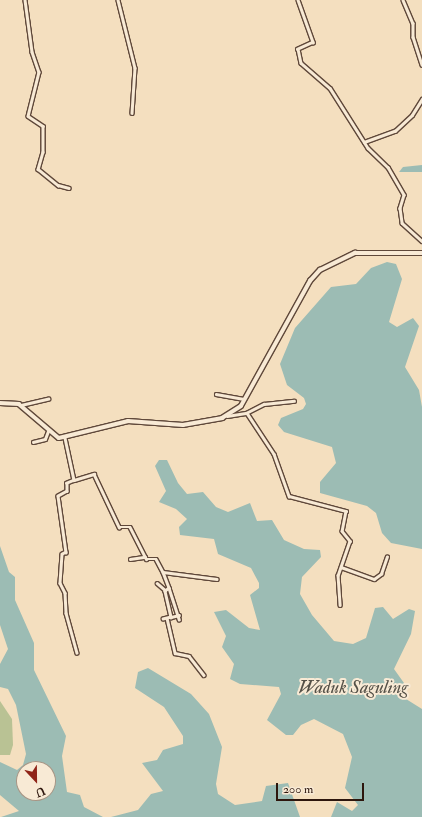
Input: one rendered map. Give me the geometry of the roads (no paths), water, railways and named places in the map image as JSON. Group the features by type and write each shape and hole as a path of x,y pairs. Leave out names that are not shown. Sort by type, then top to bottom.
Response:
{"main road":[{"path":"0,403 21,405 57,438 65,438 130,421 183,425 227,416 244,399 310,280 320,270 355,253 422,253"}],"street":[{"path":"25,0 32,52 39,72 28,116 43,126 44,152 38,169 58,185 69,188"},
{"path":"118,0 135,68 132,113"},
{"path":"298,0 312,40 311,44 298,49 301,63 335,95 364,142 390,172 392,179 404,195 400,208 402,223 422,241"},
{"path":"403,0 413,23 413,37 422,65"},
{"path":"364,142 395,131 412,115 422,99"},
{"path":"216,394 244,399"},
{"path":"21,405 48,398"},
{"path":"227,416 246,413 264,404 294,401"},
{"path":"246,413 274,454 289,496 346,511 342,531 350,541 338,577 340,605"},
{"path":"33,442 45,439 48,431"},
{"path":"65,438 74,480"},
{"path":"77,653 66,613 66,593 60,583 62,554 66,552 58,496 67,491 67,483 94,474 119,527 130,527 144,557"},
{"path":"130,558 144,557 156,559 163,572 179,615 179,619"},
{"path":"341,567 374,579 381,574 387,557"},
{"path":"163,572 217,580"},
{"path":"157,583 165,590 171,617"},
{"path":"165,590 169,588"},
{"path":"179,615 165,618 175,653 189,656 204,675"}],"water":[{"path":"422,165 422,172 399,172 403,167"},
{"path":"387,262 396,264 402,279 389,322 397,327 413,318 419,326 405,367 419,390 422,407 422,549 391,543 382,533 376,513 367,506 320,493 320,482 336,463 332,447 284,432 278,425 281,418 303,409 306,404 304,398 287,385 280,364 295,328 331,287 356,284 371,268"},
{"name":"Waduk Saguling","path":"159,460 167,460 178,483 187,494 203,492 216,507 228,512 250,503 257,521 272,520 284,540 304,549 320,550 321,557 302,577 300,594 312,615 334,641 353,644 366,638 375,608 383,607 393,619 409,609 415,611 411,634 394,669 404,683 406,699 422,709 422,817 331,817 337,802 352,811 358,805 345,788 352,757 343,734 314,719 301,725 293,735 286,735 267,720 281,694 279,687 240,684 230,679 234,664 222,647 226,636 214,612 226,610 249,628 260,630 250,595 259,588 259,583 251,568 218,554 214,539 180,535 179,527 187,519 176,509 159,502 166,491 155,466"},
{"path":"0,546 9,572 15,577 15,600 34,643 34,670 66,736 62,756 67,792 80,795 84,807 103,817 1,817 19,811 0,795 0,762 16,770 16,801 56,801 56,761 24,761 26,754 16,705 8,689 0,687 0,664 8,649 0,625"},
{"path":"148,668 191,694 209,714 222,747 216,784 218,794 235,805 262,801 266,786 288,783 300,817 111,817 138,810 151,794 163,791 142,763 157,760 163,750 183,744 183,736 164,707 135,688 138,672"}]}
